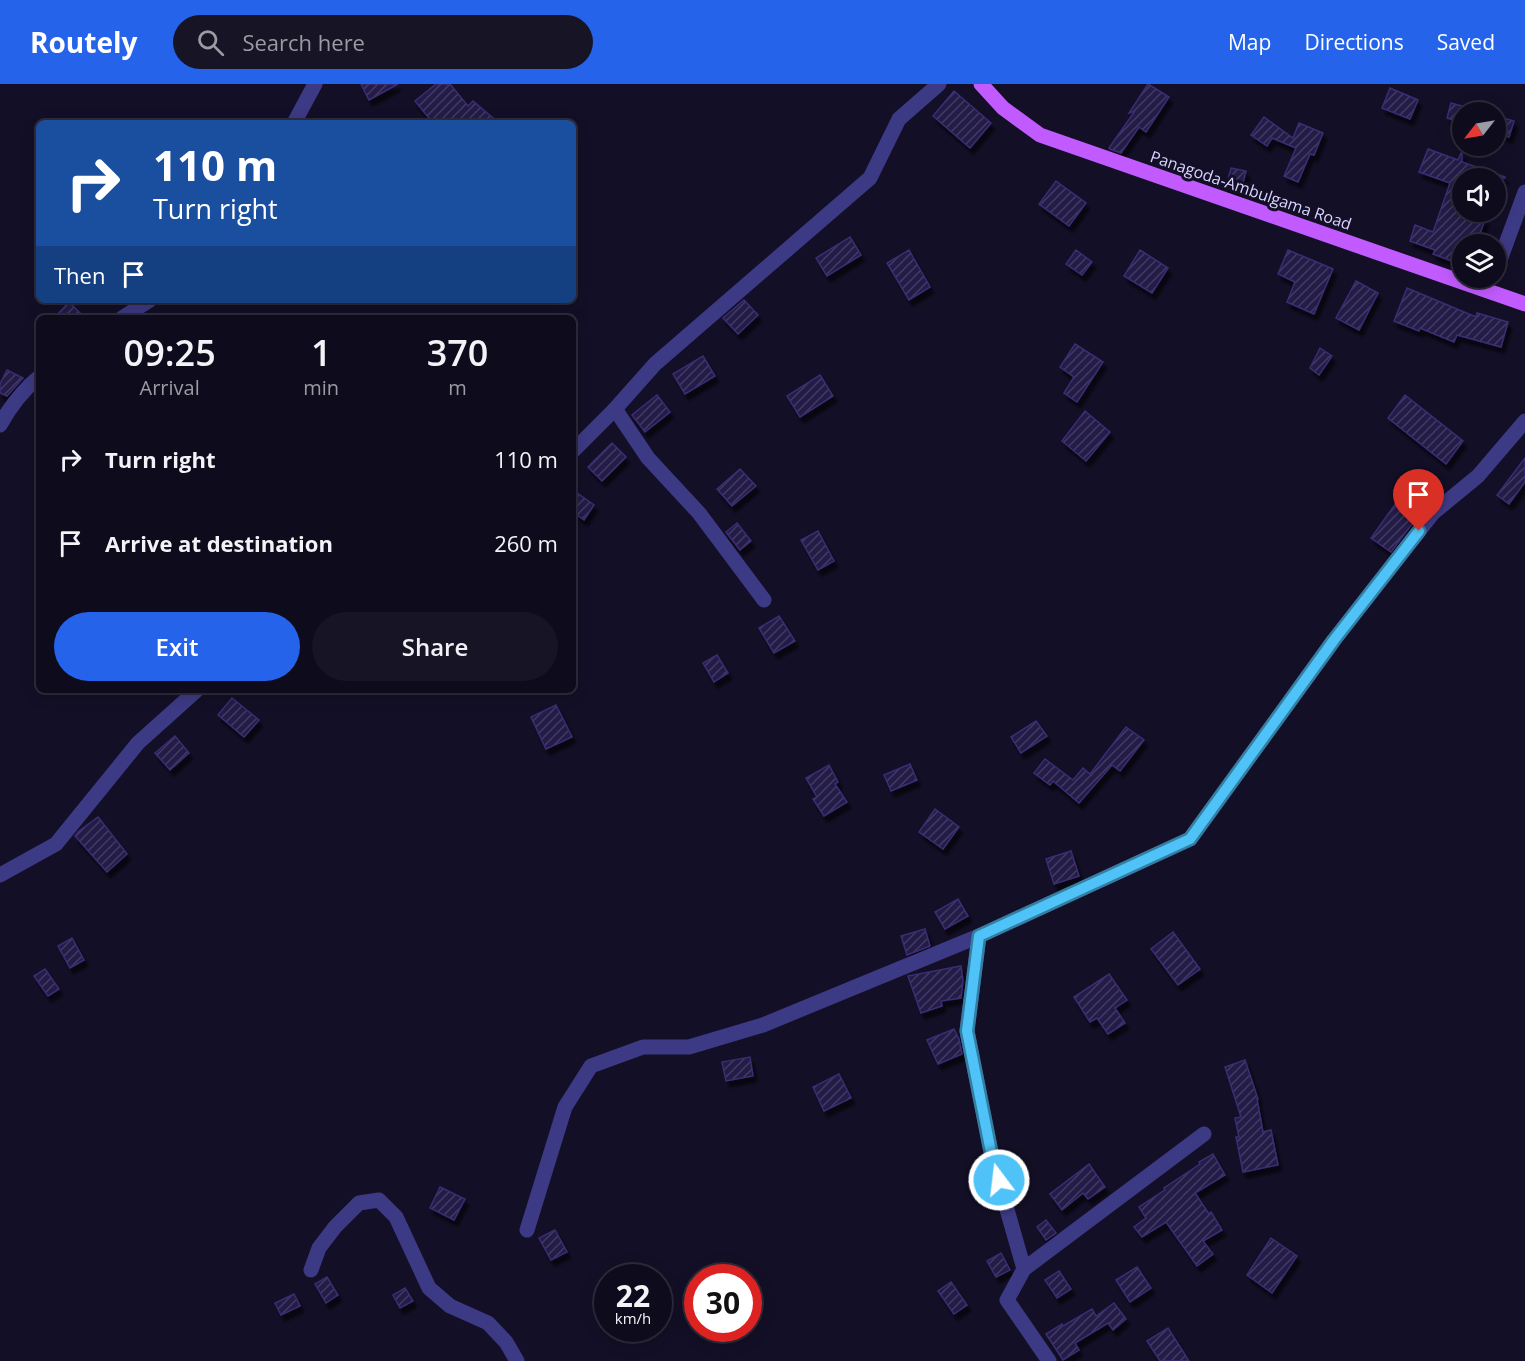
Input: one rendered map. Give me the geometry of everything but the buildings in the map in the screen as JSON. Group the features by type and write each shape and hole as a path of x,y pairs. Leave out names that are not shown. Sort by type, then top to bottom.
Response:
{"main road":[{"name":"Panagoda-Ambulgama Road","path":"981,84 1003,108 1040,135 1452,271"},
{"name":"Panagoda-Ambulgama Road","path":"1497,288 1525,304"}],"street":[{"path":"296,120 315,84"},
{"path":"576,448 615,409 655,363 870,178 899,119 939,84"},
{"path":"1506,244 1525,192"},
{"path":"127,315 145,303"},
{"path":"2,419 36,379"},
{"path":"615,409 648,458 699,513 764,600"},
{"path":"527,1230 565,1107 591,1066 643,1047 689,1047 763,1025 979,936 1190,839 1334,640 1433,513 1478,476 1525,421"},
{"path":"0,875 56,844 138,743 194,693"},
{"path":"979,936 967,1031 992,1157 1024,1269"},
{"path":"1049,1361 1007,1300 1024,1269 1204,1134"},
{"path":"311,1270 319,1248 335,1227 359,1203 379,1200 396,1216 429,1288 450,1306 488,1323 506,1342 517,1361"}],"route":[{"path":"999,1180 992,1157 967,1031 979,936 1190,839 1334,640 1419,531"}]}
